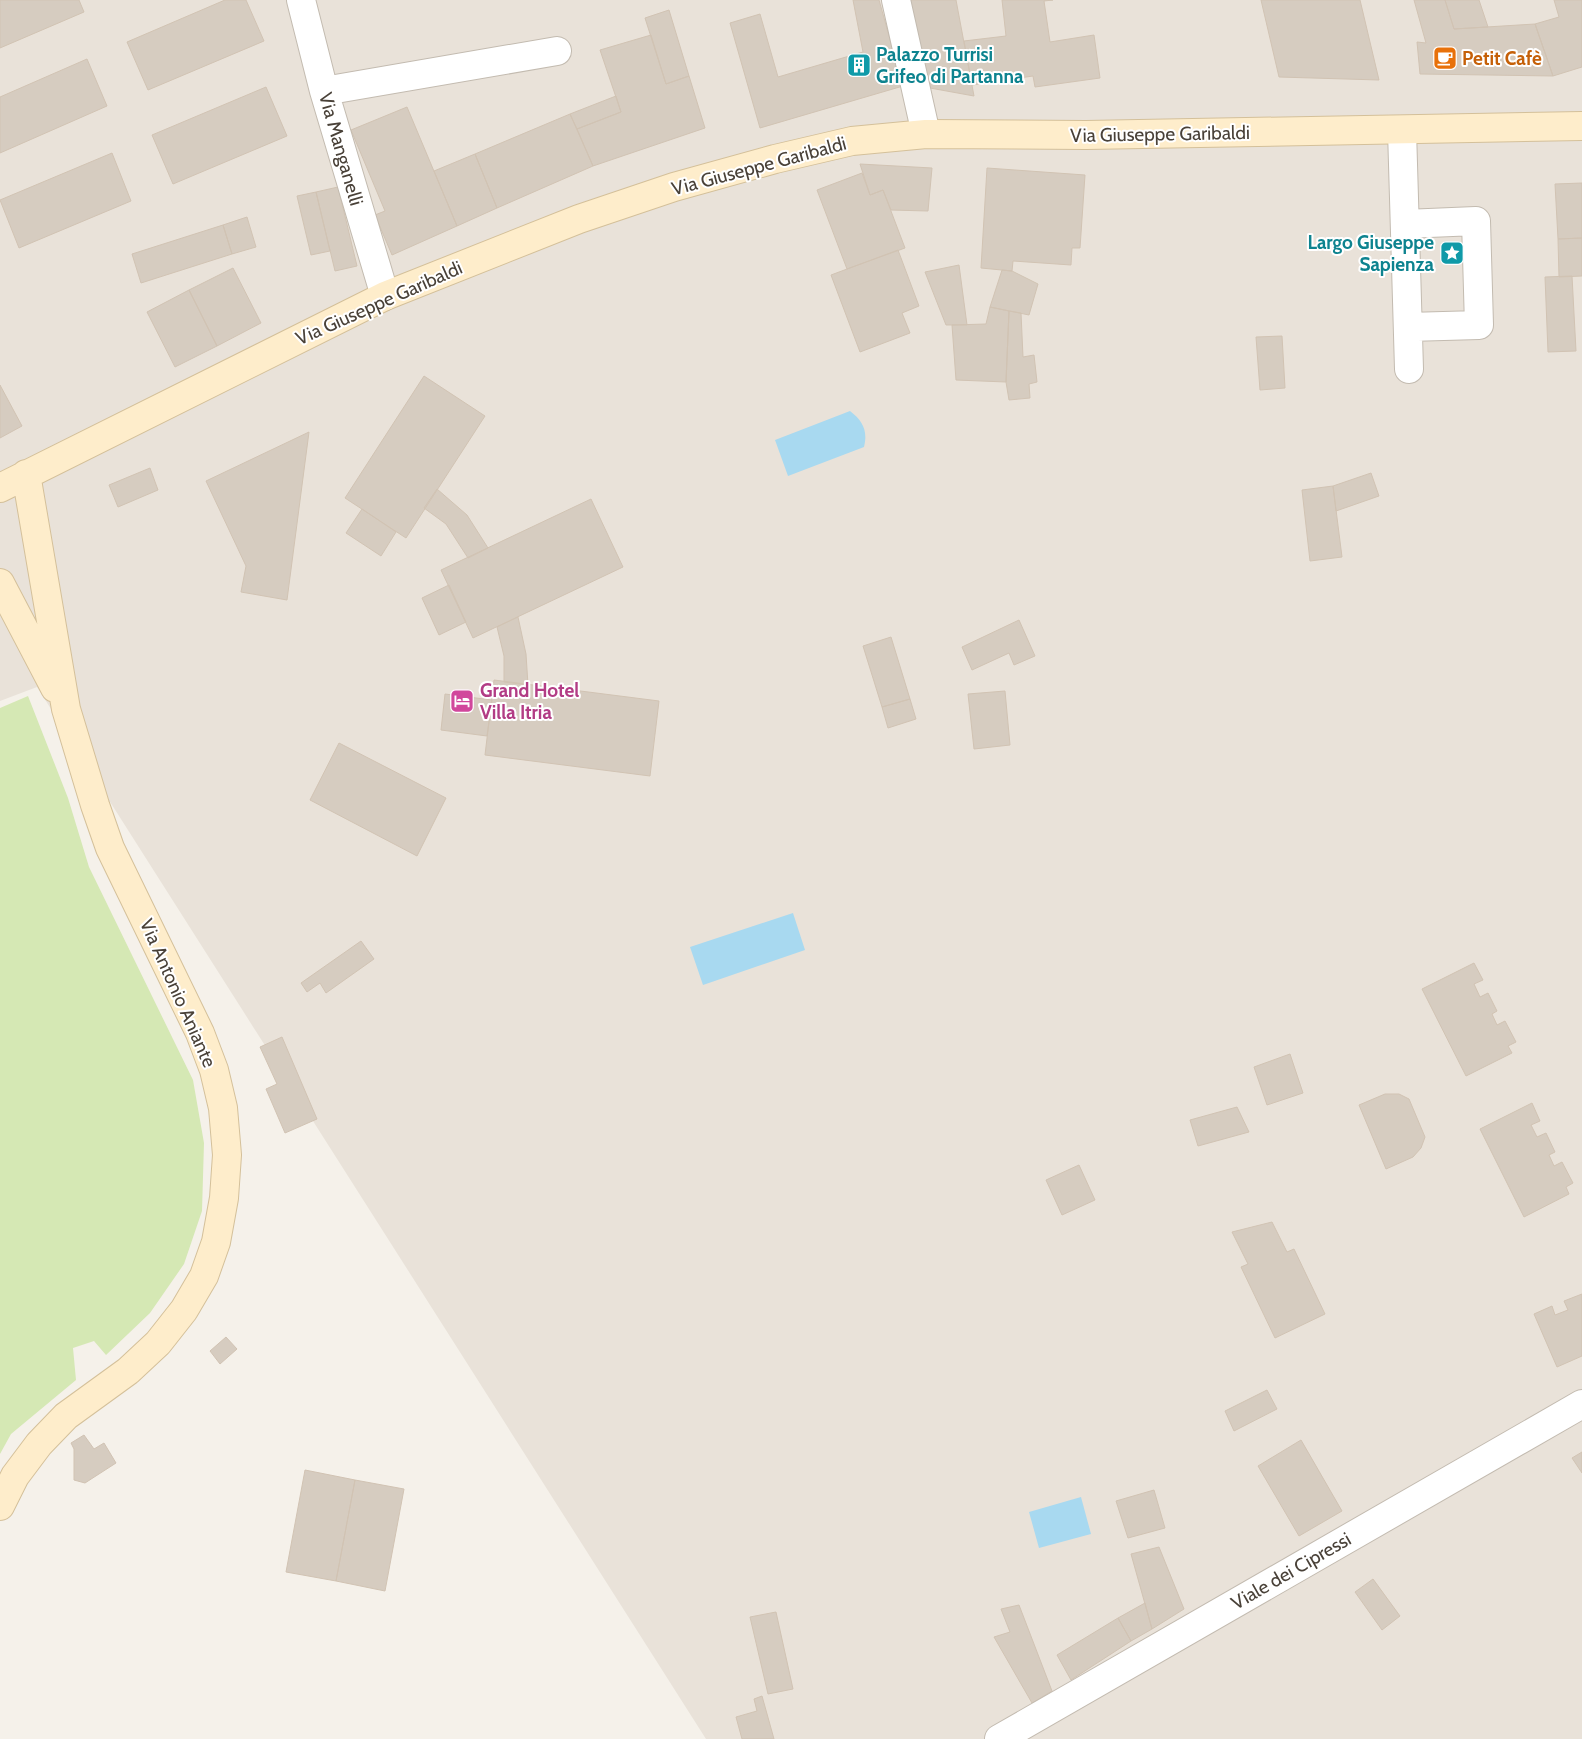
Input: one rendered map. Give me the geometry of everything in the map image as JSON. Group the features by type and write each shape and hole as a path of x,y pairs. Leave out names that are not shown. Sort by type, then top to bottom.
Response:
{"main road":[{"name":"Via Giuseppe Garibaldi","path":"0,488 385,296 579,219 674,187 775,159 852,141 926,134 1086,135 1582,126"},
{"path":"26,474 66,709"},
{"path":"0,584 66,709"},
{"name":"Via Antonio Aniante","path":"0,1506 15,1476 39,1444 66,1416 134,1366 158,1343 184,1310 204,1276 216,1242 224,1198 227,1155 223,1108 210,1061 200,1034 110,848 94,805 66,709"}],"street":[{"name":"Via Manganelli","path":"301,0 324,91 385,296"},
{"path":"896,0 926,134"},
{"path":"324,91 557,51"},
{"path":"1402,130 1409,369"},
{"path":"1405,224 1476,222 1479,325 1408,327"},
{"name":"Viale dei Cipressi","path":"999,1739 1582,1404"}],"shaded area":[{"path":"0,0 1582,0 1582,1739 706,1739 37,687 0,701"}],"green space":[{"path":"28,696 68,798 89,867 193,1080 204,1143 202,1211 184,1264 150,1313 106,1355 94,1341 73,1348 76,1380 11,1434 0,1454 0,708"}],"water":[{"path":"850,411 861,423 865,431 864,447 788,476 775,440"},
{"path":"793,913 805,950 703,985 690,947"},
{"path":"1081,1497 1091,1534 1039,1548 1029,1512"}],"building":[{"path":"0,0 79,0 84,12 0,48"},
{"path":"225,0 246,0 264,41 148,90 127,42"},
{"name":"Palazzo Turrisi Grifeo di Partanna","path":"853,0 879,0 903,86 760,128 730,23 760,14 778,77 863,52"},
{"path":"906,0 956,0 974,96 930,88"},
{"path":"1002,0 1053,0 1044,1 1050,42 1094,35 1100,78 1035,87 1033,76 972,85 964,41 1006,36"},
{"path":"1261,0 1360,0 1379,80 1279,77"},
{"path":"1414,0 1445,0 1454,29 1535,24 1553,76 1420,74 1417,42 1426,43"},
{"path":"1445,0 1479,0 1488,27 1454,29"},
{"path":"1554,0 1582,0 1582,67 1553,76 1535,24 1559,17"},
{"path":"669,10 689,76 666,84 645,18"},
{"path":"651,35 666,84 689,76 705,128 593,166 577,129 621,112 600,50"},
{"path":"87,59 107,106 0,153 0,97"},
{"path":"266,87 287,136 173,184 152,135"},
{"path":"616,96 621,112 577,129 570,114"},
{"path":"407,107 457,226 392,255 375,215 385,211 351,130"},
{"path":"570,114 593,166 497,208 475,154"},
{"path":"112,153 131,201 19,248 0,200"},
{"path":"475,154 497,208 457,226 434,171"},
{"path":"860,164 932,168 928,211 891,210 883,190 870,195"},
{"path":"987,168 1085,175 1080,248 1072,248 1071,265 1013,261 1012,271 981,268"},
{"path":"862,173 870,195 883,190 905,248 847,269 817,190"},
{"path":"1582,183 1582,238 1558,239 1555,184"},
{"path":"338,187 357,266 335,271 316,192"},
{"path":"316,192 330,251 311,255 297,196"},
{"path":"247,217 256,247 232,254 223,225"},
{"path":"223,225 232,254 141,283 132,254"},
{"path":"1582,238 1582,276 1559,277 1558,239"},
{"path":"898,250 919,306 902,313 910,333 860,352 831,275"},
{"path":"959,265 967,325 946,325 925,272"},
{"path":"233,268 261,323 217,346 189,290"},
{"path":"1002,270 1012,271 1038,284 1029,315 990,307"},
{"path":"1572,276 1576,351 1548,352 1545,277"},
{"path":"189,290 217,346 175,367 147,312"},
{"path":"990,307 1009,311 1006,382 956,380 952,325 986,324"},
{"path":"1009,311 1021,313 1023,357 1034,355 1037,382 1029,384 1030,398 1009,400 1006,382"},
{"path":"1282,336 1285,388 1260,390 1256,337"},
{"path":"424,376 485,416 406,538 345,498"},
{"path":"0,385 22,426 0,438"},
{"path":"309,432 287,600 241,592 246,566 206,481"},
{"path":"150,468 158,490 118,507 109,485"},
{"path":"1371,473 1379,496 1336,511 1333,486"},
{"path":"1333,486 1342,557 1310,561 1302,490"},
{"path":"437,489 467,515 488,548 468,558 446,524 424,508"},
{"path":"591,499 623,567 473,638 441,570"},
{"path":"362,509 396,532 381,556 346,533"},
{"path":"449,585 466,622 439,635 422,598"},
{"path":"518,617 526,654 528,685 504,682 504,656 497,627"},
{"path":"1019,620 1035,656 1014,665 1009,653 972,670 962,647"},
{"path":"891,637 910,699 882,707 863,646"},
{"path":"494,680 659,701 650,776 485,755"},
{"path":"1005,691 1010,745 974,749 968,694"},
{"path":"445,694 492,700 487,736 441,730"},
{"path":"910,699 916,719 888,728 882,707"},
{"path":"339,743 446,798 417,856 310,800"},
{"path":"361,941 374,959 326,993 320,983 307,992 301,983"},
{"path":"1474,963 1483,980 1474,984 1480,997 1488,993 1497,1011 1492,1014 1497,1025 1505,1021 1516,1042 1508,1046 1512,1053 1466,1076 1422,989"},
{"path":"282,1037 317,1119 285,1133 266,1089 277,1084 260,1047"},
{"path":"1290,1054 1303,1093 1267,1105 1254,1067"},
{"path":"1385,1094 1399,1094 1409,1099 1425,1137 1421,1148 1413,1157 1386,1169 1359,1105"},
{"path":"1532,1103 1540,1121 1531,1125 1537,1137 1546,1133 1555,1152 1549,1155 1554,1166 1562,1162 1573,1183 1566,1187 1569,1194 1524,1217 1480,1129"},
{"path":"1237,1107 1249,1132 1198,1146 1190,1120"},
{"path":"1079,1165 1095,1200 1062,1215 1046,1180"},
{"path":"1272,1222 1287,1252 1294,1249 1325,1314 1275,1338 1241,1267 1248,1264 1232,1232"},
{"path":"1582,1294 1582,1356 1557,1367 1534,1314 1552,1306 1555,1315 1568,1310 1564,1301"},
{"path":"226,1337 237,1349 220,1364 210,1351"},
{"path":"1267,1390 1277,1409 1234,1431 1225,1411"},
{"path":"84,1435 94,1449 104,1443 116,1463 85,1483 74,1480 74,1449 71,1443"},
{"path":"1301,1440 1342,1511 1299,1536 1258,1466"},
{"path":"1582,1452 1582,1473 1572,1458"},
{"path":"305,1470 355,1480 336,1581 286,1572"},
{"path":"355,1480 404,1489 385,1591 336,1581"},
{"path":"1154,1490 1165,1528 1128,1538 1116,1501"},
{"path":"1159,1547 1184,1609 1152,1629 1131,1554"},
{"path":"1373,1579 1400,1616 1382,1630 1355,1592"},
{"path":"1145,1603 1152,1629 1131,1641 1118,1618"},
{"path":"1019,1605 1052,1691 1032,1703 994,1637 1010,1632 1001,1609"},
{"path":"776,1612 793,1689 768,1694 750,1617"},
{"path":"1118,1618 1131,1641 1071,1680 1057,1655"},
{"path":"762,1696 774,1739 742,1739 736,1717 757,1711 754,1699"}],"place":[{"name":"Petit Cafè","path":"1445,58"},
{"name":"Palazzo Turrisi Grifeo di Partanna","path":"859,65"},
{"name":"Largo Giuseppe Sapienza","path":"1452,253"},
{"name":"Grand Hotel Villa Itria","path":"462,701"}]}
